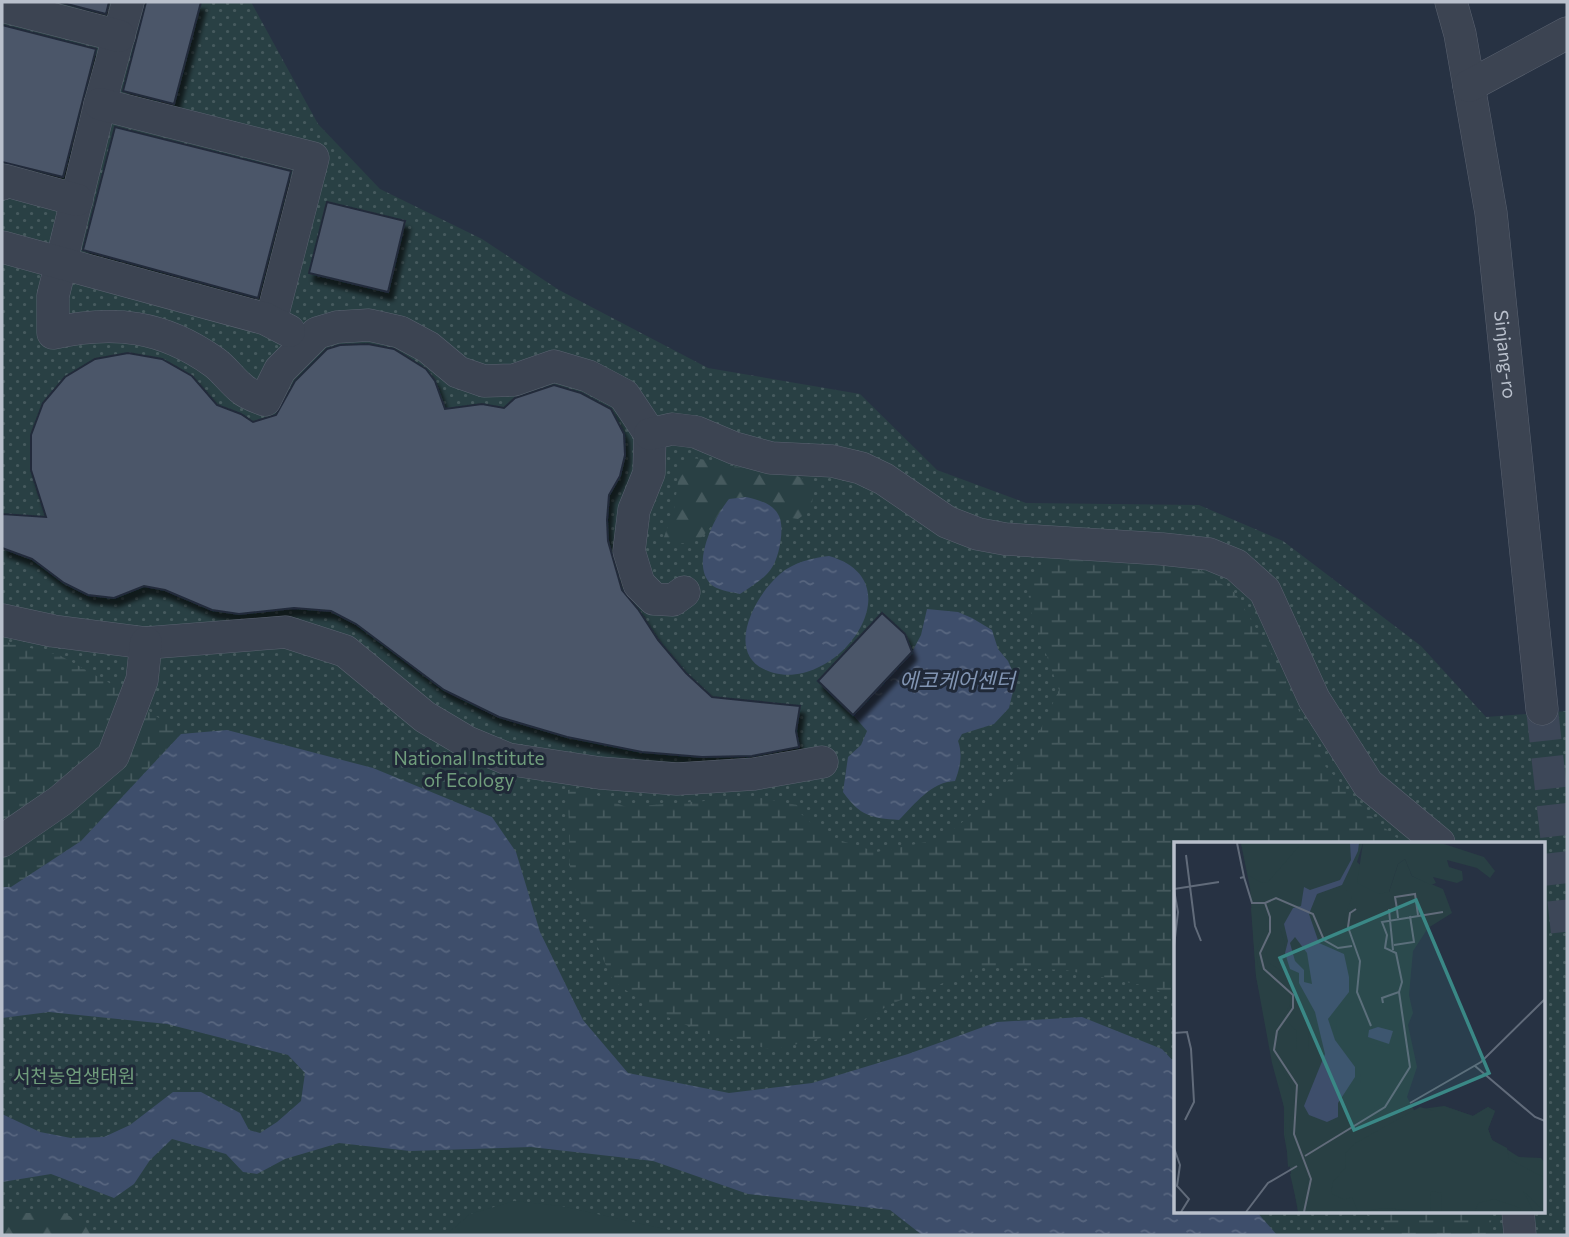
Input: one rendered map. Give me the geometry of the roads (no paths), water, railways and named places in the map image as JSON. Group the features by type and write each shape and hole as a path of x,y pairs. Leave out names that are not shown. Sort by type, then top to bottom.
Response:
{"street":[{"path":"128,2 53,296 53,333 77,328 123,326 173,337 216,363 242,390 265,400 280,370 317,333 337,327 369,326 400,332 428,347 458,372 484,381 514,380 554,366 588,376 624,395 650,434 649,473 634,510 629,551 639,584 654,598 673,600 684,592"},
{"name":"Sinjang-ro","path":"1451,2 1460,34 1491,212 1542,709"},
{"path":"2,6 119,36"},
{"path":"1469,86 1567,33"},
{"path":"100,104 313,158 271,321"},
{"path":"2,181 77,200"},
{"path":"2,247 271,321 309,341"},
{"path":"650,434 672,429 696,432 734,448 771,458 832,461 861,468 884,479 947,522 978,534 1005,539 1209,554 1236,565 1265,591 1314,699 1368,784 1438,842"},
{"path":"2,620 53,631 146,643 286,632 345,651 425,717 467,742 508,759 600,773 677,779 754,774 822,762"},
{"path":"2,841 60,801 113,756 142,680 146,643"},
{"path":"1518,1212 1520,1235"}],"water":[{"path":"746,497 773,508 781,521 781,535 771,569 761,580 740,594 713,586 706,578 703,555 711,529 729,499"},
{"path":"829,556 855,569 867,587 867,608 859,630 843,650 822,665 799,674 774,673 758,666 749,655 745,642 752,612 760,597 780,574 791,566"},
{"name":"에코케어센터","path":"927,609 958,612 992,630 998,649 1008,661 1016,679 1009,708 994,724 962,734 958,741 960,761 955,781 938,785 917,801 899,820 873,817 855,806 843,792 848,757 861,745 867,731 853,715 912,652 921,635"},
{"path":"227,730 373,768 492,817 516,852 540,932 583,1020 628,1073 729,1093 812,1083 908,1054 997,1022 1082,1017 1162,1049 1174,1062 1174,1212 1257,1212 1277,1235 922,1235 890,1210 748,1194 653,1161 531,1147 410,1151 339,1143 285,1159 257,1174 243,1172 226,1154 172,1139 150,1160 134,1184 114,1198 51,1174 2,1182 2,1114 40,1132 71,1138 104,1137 130,1125 173,1092 201,1092 240,1113 249,1130 260,1133 301,1101 305,1073 288,1055 167,1024 49,1012 2,1018 2,887 11,887 81,841 181,734"}],"tunnel":[{"path":"1542,709 1567,933"}],"park label":[{"name":"National Institute of Ecology","path":"469,769"},
{"name":"서천농업생태원","path":"74,1076"}]}
